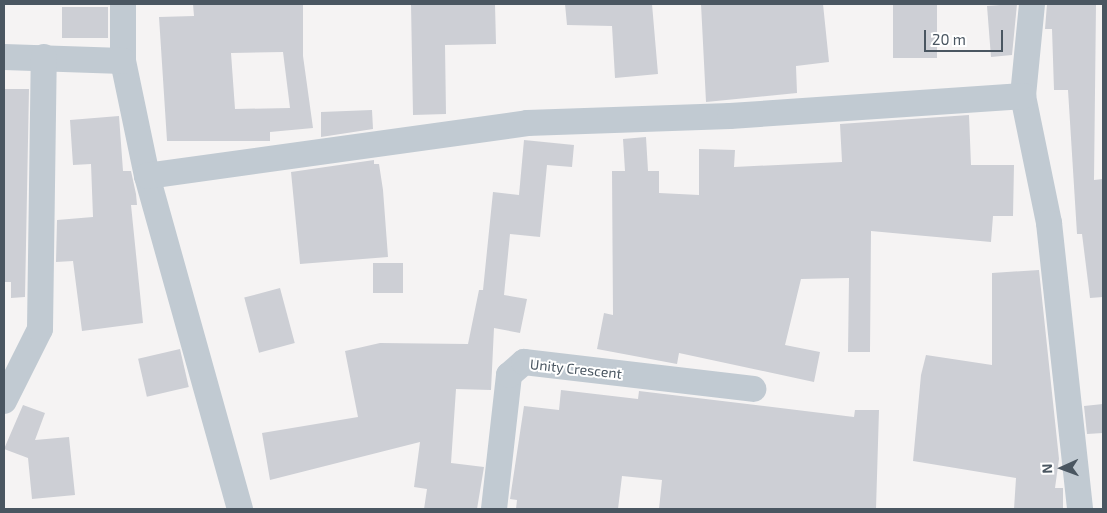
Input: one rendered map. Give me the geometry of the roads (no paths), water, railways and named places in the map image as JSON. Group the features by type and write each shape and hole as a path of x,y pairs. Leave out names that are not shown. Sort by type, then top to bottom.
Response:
{"street":[{"path":"123,4 123,61 147,176 240,509"},
{"path":"1032,4 1023,96 1049,223 1080,509"},
{"path":"4,56 123,61"},
{"path":"4,401 40,329 44,57"},
{"path":"147,176 527,123 730,116 1023,96"},
{"name":"Unity Crescent","path":"494,509 509,375 524,362 753,389"}]}
